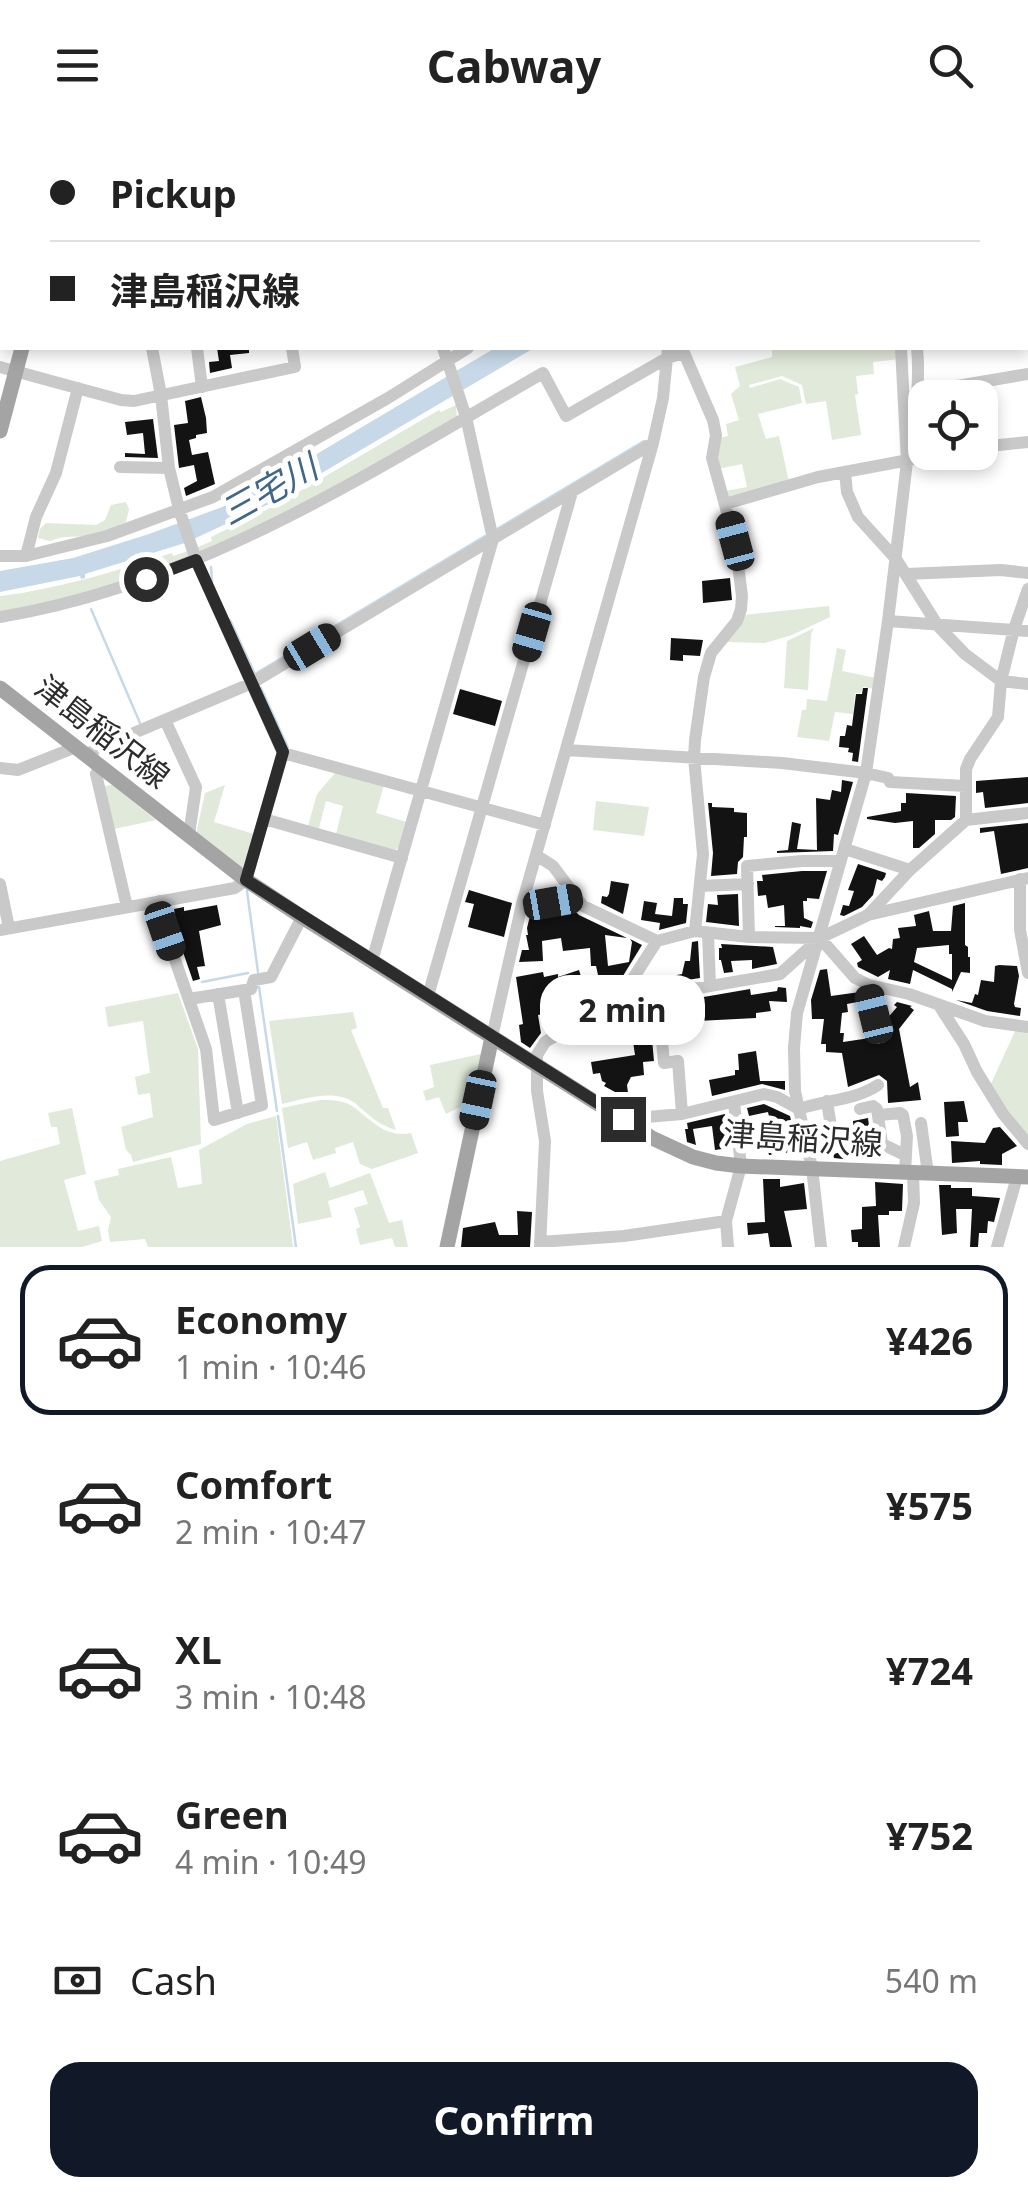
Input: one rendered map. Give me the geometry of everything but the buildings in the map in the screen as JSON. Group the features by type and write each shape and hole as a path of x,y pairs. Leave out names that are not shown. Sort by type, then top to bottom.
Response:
{"main road":[{"path":"0,430 22,350"},
{"name":"津島稲沢線","path":"0,688 246,880 674,1150 716,1164 741,1166 1024,1174"},
{"path":"447,1247 492,1037"}],"street":[{"path":"0,884 4,929 235,888 246,880 264,819 283,752 194,555 169,468 152,350"},
{"path":"197,350 202,387"},
{"path":"0,366 134,401 295,367 292,350"},
{"path":"0,618 94,597 253,535 321,501 464,412 543,373 566,416 668,353 683,350 714,420 712,458 735,541 742,596 737,621 711,653 694,740 703,854 702,932 710,986"},
{"path":"901,350 906,462"},
{"path":"917,350 917,380"},
{"path":"492,1037 522,904 654,443 668,353"},
{"path":"0,556 26,556 108,536 214,497 388,398 445,358 464,412 493,539 372,962"},
{"path":"993,380 1028,374"},
{"path":"26,556 36,517 56,472 78,388"},
{"path":"998,445 1028,442"},
{"path":"0,768 18,770 81,751 252,683 654,443"},
{"path":"821,1247 812,1168 795,1091 794,1048 798,1013 866,773 908,454"},
{"path":"725,504 818,477 906,462"},
{"path":"120,467 169,468"},
{"path":"846,472 847,492 858,517 896,558 938,626 1001,681 1028,684"},
{"path":"428,996 572,492"},
{"path":"906,574 1001,570 1028,574"},
{"path":"966,820 966,770 998,717 1001,681 1021,630 1028,589"},
{"path":"888,620 1021,630"},
{"path":"165,720 196,787 190,835"},
{"path":"566,750 782,763 866,773 888,778 890,782 965,786"},
{"path":"283,752 544,825"},
{"path":"101,766 96,774 126,907"},
{"path":"868,915 910,870 966,820 1028,813"},
{"path":"264,819 402,858"},
{"path":"536,855 552,866 584,906 657,941 702,932 820,938 855,978 869,985 909,994 985,1021 1028,1027"},
{"path":"749,936 747,866 843,855 910,870"},
{"path":"612,999 780,974 820,938 868,915 1024,878 1020,930 1028,973"},
{"path":"700,886 748,884"},
{"path":"522,904 577,897"},
{"path":"160,901 165,931 206,1049 214,1120 262,1105 244,990"},
{"path":"189,999 251,989 254,980 271,976 302,917"},
{"path":"657,941 625,991 545,1042 537,1055 536,1091 545,1141 540,1245 624,1241 726,1221"},
{"path":"869,985 879,1034"},
{"path":"218,994 238,1112"},
{"path":"658,995 664,1062 678,1061 682,1114"},
{"path":"940,1006 1003,1114 1028,1144"},
{"path":"799,1110 827,1100 862,1095 878,1084"},
{"path":"623,1119 682,1114 764,1094 778,1097 799,1110"},
{"path":"827,1100 832,1126 828,1145"},
{"path":"728,1247 726,1221 741,1166 734,1102"},
{"path":"860,1109 873,1106 880,1115 882,1144 905,1155 916,1173"},
{"path":"880,1115 903,1115 905,1155"},
{"path":"904,1247 914,1203 921,1124"},
{"path":"807,1146 848,1142"},
{"path":"997,1247 1024,1174"}],"green space":[{"path":"772,350 899,350 900,359 873,362 874,374 856,376 861,435 832,440 826,401 806,404 802,385 782,376 749,385 750,388 780,379 799,387 802,403 758,414 766,439 779,436 789,482 730,498 725,491 747,487 742,464 718,469 715,456 718,438 728,436 726,424 739,420 731,394 740,386 735,367 772,357"},
{"path":"456,405 457,419 318,499 202,554 196,548 439,410"},
{"path":"126,502 126,522 111,529 50,541 38,538 46,523 96,525 105,520 111,505"},
{"path":"188,551 191,559 124,585 0,615 0,596 65,584"},
{"path":"829,606 830,617 792,635 765,643 725,642 743,615"},
{"path":"814,628 808,690 784,688 787,641"},
{"path":"837,648 846,650 842,671 876,678 875,689 863,687 861,693 855,693 853,714 835,712 829,741 797,737 807,699 827,701"},
{"path":"336,772 384,785 376,813 407,822 401,847 395,850 336,834 343,806 326,801 319,828 308,826 317,794"},
{"path":"112,785 156,820 114,829 104,786"},
{"path":"225,785 214,822 254,834 245,867 239,868 196,834 205,793"},
{"path":"596,801 649,807 644,836 593,830"},
{"path":"178,993 198,1049 201,1144 133,1162 121,1127 153,1117 150,1093 138,1095 135,1077 150,1073 143,1021 108,1027 105,1007"},
{"path":"353,1012 357,1028 351,1030 396,1130 338,1096 282,1104 269,1021"},
{"path":"1016,1029 1028,1030 1028,1140 989,1088"},
{"path":"481,1054 472,1101 446,1114 439,1097 426,1101 423,1091 434,1087 430,1065"},
{"path":"320,1100 348,1104 393,1133 411,1133 418,1153 372,1169 360,1164 353,1142 335,1148 336,1153 313,1160 307,1142 288,1148 282,1108"},
{"path":"72,1108 86,1174 64,1180 78,1231 99,1226 102,1241 82,1247 0,1247 0,1161 60,1144 57,1127 51,1127 48,1113"},
{"path":"276,1116 293,1247 148,1247 145,1239 110,1242 111,1217 99,1200 94,1181 119,1175 118,1169 171,1157 178,1188 202,1184 199,1150 247,1124"},
{"path":"325,1172 330,1188 370,1173 389,1223 402,1220 408,1247 395,1247 392,1238 360,1245 354,1208 368,1204 363,1190 328,1201 332,1217 298,1224 293,1184"}],"water":[{"name":"三宅川","path":"492,350 531,350 269,504 185,543 85,574 85,578 0,592 0,571 73,558 149,534 225,506"}],"waterway":[{"path":"497,529 644,441"},
{"path":"255,674 485,536"},
{"path":"211,567 212,581"},
{"path":"91,609 140,723"},
{"path":"230,620 254,672"},
{"path":"261,688 288,748"},
{"path":"247,891 258,972"},
{"path":"202,982 248,973"},
{"path":"259,987 277,1111"},
{"path":"278,1116 296,1247"}],"route":[{"path":"146,579 196,560 283,752 246,880 623,1119"}]}
